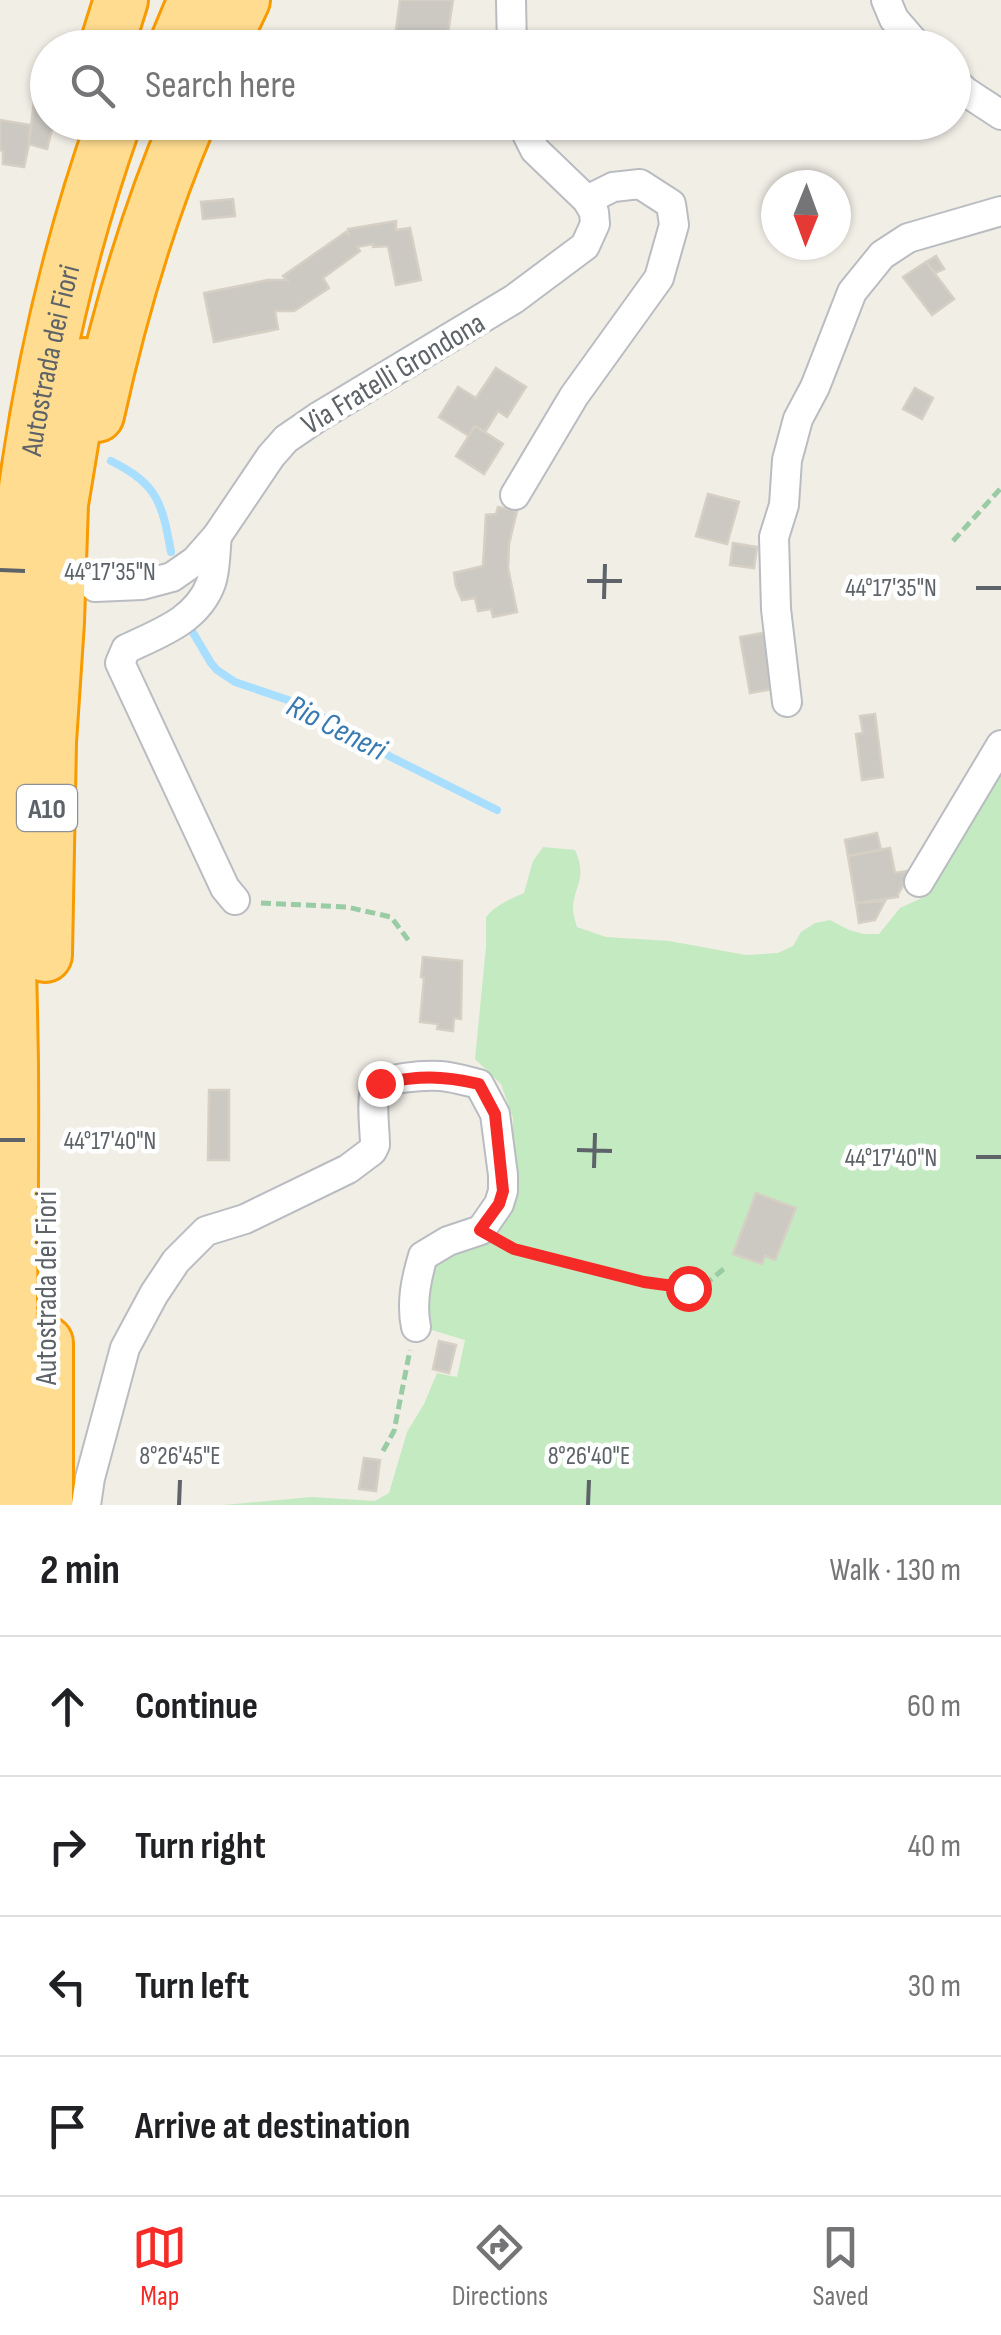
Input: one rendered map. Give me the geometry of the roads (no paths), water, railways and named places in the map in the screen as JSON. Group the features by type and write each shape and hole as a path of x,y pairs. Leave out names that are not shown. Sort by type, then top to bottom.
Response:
{"highway":[{"path":"112,30 121,0"},
{"path":"148,30 160,0"},
{"path":"182,30 194,0"},
{"path":"229,30 243,0"},
{"name":"A10","path":"29,463 29,370 40,290 79,140"},
{"name":"Autostrada dei Fiori","path":"39,1504 12,1170 6,744 12,629 29,463 42,383 81,228 108,140"},
{"name":"Autostrada dei Fiori","path":"39,1504 48,742 61,504 95,310 143,140"},
{"name":"A10","path":"57,622 118,324 142,242 181,140"}],"street":[{"path":"511,0 512,30"},
{"path":"886,0 903,30"},
{"path":"971,95 1001,115"},
{"path":"515,495 574,396 660,278 674,225 671,204 640,184 613,186 587,200 535,150 530,140"},
{"name":"Via Fratelli Grondona","path":"95,587 142,586 172,576 196,561 286,439 514,299 584,246 595,224 587,200"},
{"path":"787,702 776,609 774,536 784,505 787,460 798,419 815,387 852,292 882,255 908,238 1001,211"},
{"path":"217,536 210,584 190,616 126,649 120,663 225,888 235,900"},
{"path":"920,882 1001,745"},
{"path":"39,1504 90,1478 126,1348 176,1261 206,1231 246,1219 365,1158 375,1146 374,1097 380,1083 442,1076 479,1084 495,1114 503,1191 499,1204 480,1230 448,1241 423,1256 414,1295 416,1327"}],"waterway":[{"name":"Rio Ceneri","path":"111,461 139,478 155,497 171,552"},
{"name":"Rio Ceneri","path":"192,631 211,663 235,682 294,702 389,756 497,810"}]}
